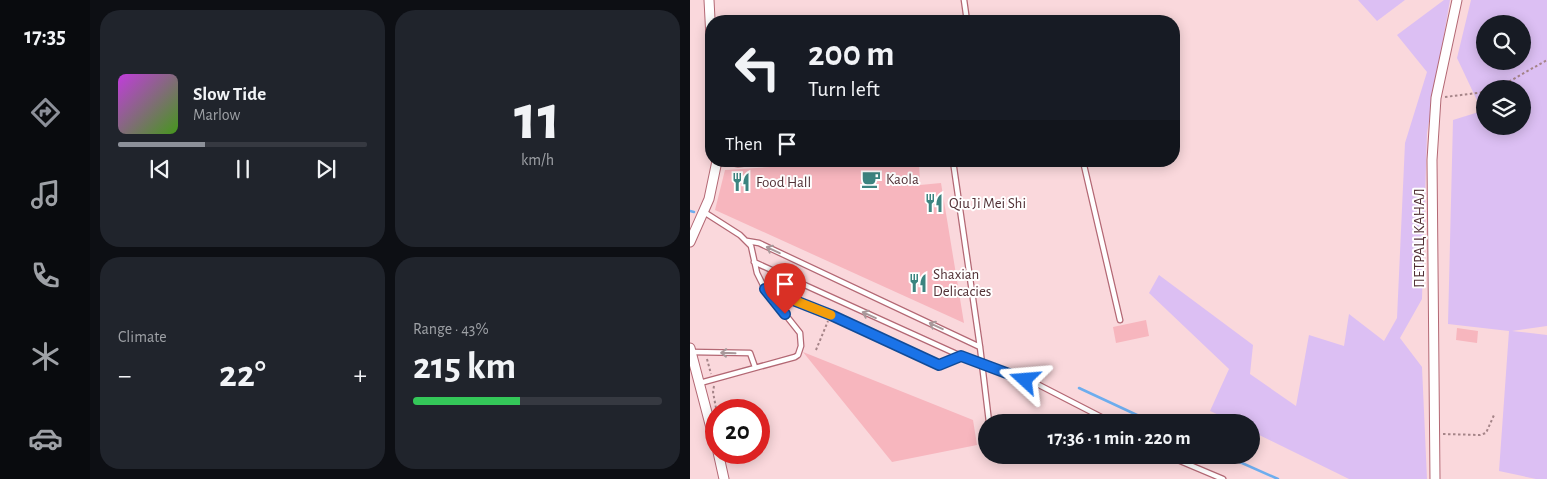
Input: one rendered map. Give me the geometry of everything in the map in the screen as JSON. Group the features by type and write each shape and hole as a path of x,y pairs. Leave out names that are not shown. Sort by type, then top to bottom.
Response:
{"street":[{"path":"708,0 709,15"},
{"name":"ПЕТРАЦ КАНАЛ","path":"1435,479 1433,434 1432,160 1436,98 1457,0"},
{"path":"690,242 709,199 717,167"},
{"path":"690,350 705,403"},
{"path":"721,464 724,479"}],"lane":[{"path":"964,0 966,15"},
{"path":"954,167 988,414"},
{"path":"1084,167 1120,320"},
{"path":"700,383 795,357 802,346 802,339 797,328 765,289 757,273 751,246 740,235 703,212"},
{"path":"747,241 759,244 980,347"},
{"path":"754,262 961,356 1039,385 1095,414"},
{"path":"765,289 831,315 939,365 961,356"},
{"path":"690,350 750,354 755,367"},
{"path":"1187,464 1223,479"}],"path":[{"path":"1512,80 1547,60"},
{"path":"1436,98 1476,94"},
{"path":"1433,434 1480,435 1486,433 1494,415"}],"shaded area":[{"path":"1358,0 1405,0 1377,21"},
{"path":"1444,0 1450,0 1427,133 1422,299 1400,338 1422,367 1427,479 1349,479 1260,435 1260,414 1217,414 1210,411 1229,369 1149,293 1159,275 1253,345 1250,374 1296,406 1309,335 1344,346 1349,314 1384,341 1397,318 1405,143 1427,72 1397,35"},
{"path":"1471,0 1547,0 1547,326 1512,331 1547,335 1547,479 1536,479 1499,471 1509,331 1448,324 1453,120 1476,113 1476,135 1531,135 1531,80 1476,80 1476,98 1457,58"}],"building":[{"path":"770,167 919,167 920,185 941,183 964,323 715,210 725,170"},
{"path":"1146,320 1149,336 1116,343 1113,327"},
{"path":"1457,328 1478,331 1477,343 1456,340"},
{"path":"803,352 973,420 977,445 892,462"}],"waterway":[{"path":"690,211 694,212"},
{"path":"1079,388 1135,414"},
{"path":"1244,464 1278,479"}],"slow traffic":[{"path":"773,292 831,315"}],"place":[{"name":"Kaola","path":"871,179"},
{"name":"Food Hall","path":"741,182"},
{"name":"Qiu Ji Mei Shi","path":"934,203"},
{"name":"Shaxian Delicacies","path":"918,283"}],"route":[{"path":"785,314 765,289 831,315 939,365 961,356 1025,380"}]}
